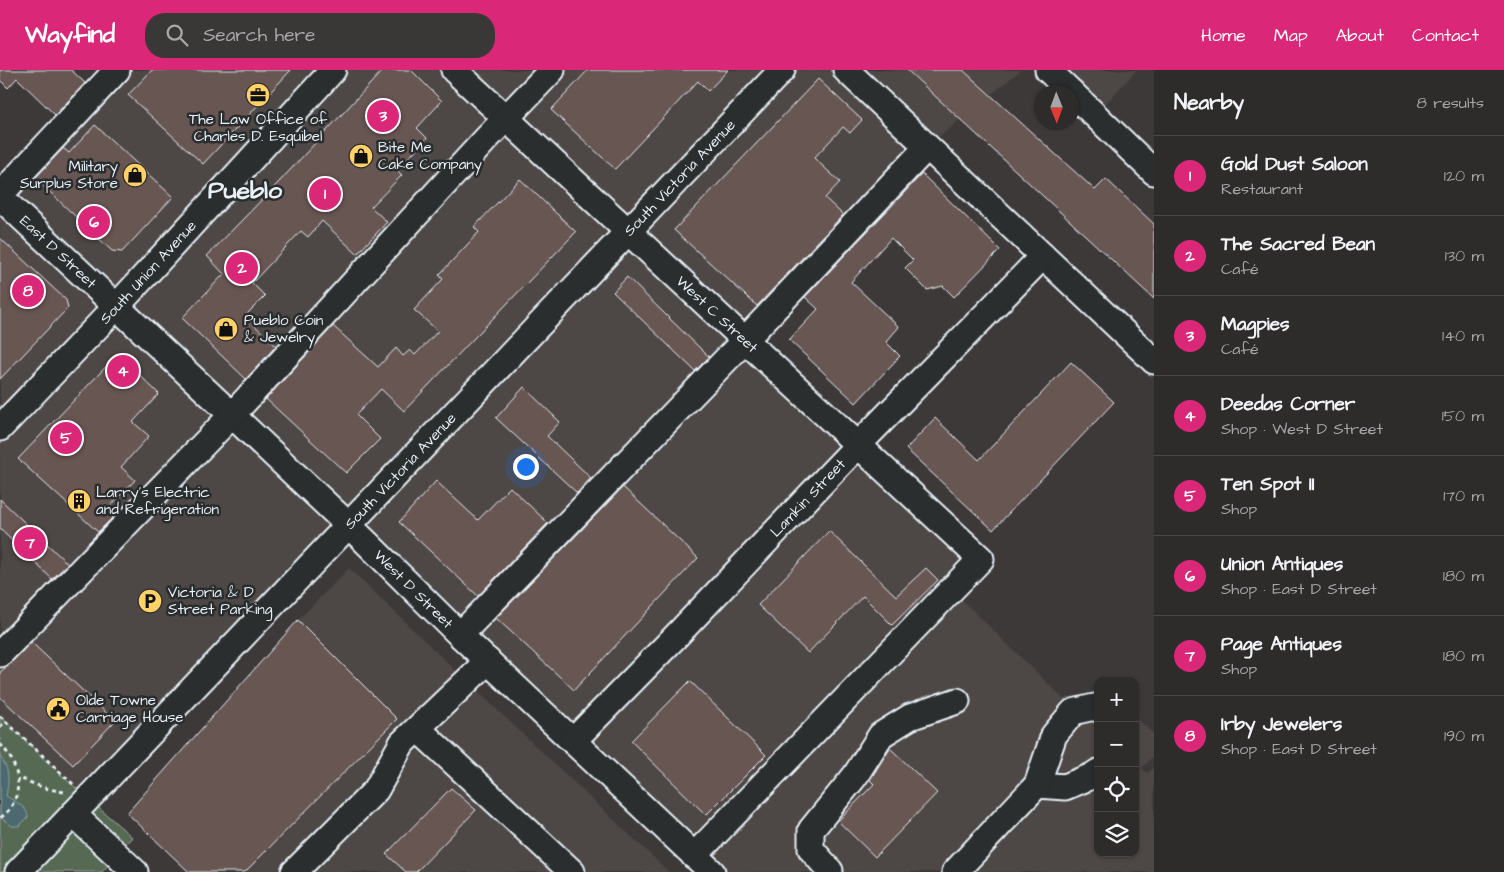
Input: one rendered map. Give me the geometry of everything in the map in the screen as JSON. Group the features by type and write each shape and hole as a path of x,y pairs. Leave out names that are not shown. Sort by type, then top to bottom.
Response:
{"street":[{"path":"0,196 117,70"},
{"name":"South Union Avenue","path":"0,428 116,306 334,70"},
{"name":"West C Street","path":"454,70 980,559 831,714 703,864"},
{"path":"0,654 232,415 552,70"},
{"name":"South Victoria Avenue","path":"18,872 68,803 348,525 782,70"},
{"path":"846,70 1154,361"},
{"path":"1048,70 1063,85"},
{"path":"1079,101 1154,172"},
{"path":"460,635 927,147"},
{"name":"East D Street","path":"0,196 116,306"},
{"name":"Lamkin Street","path":"573,741 1043,256"},
{"name":"West D Street","path":"116,306 348,525 488,662 703,864"},
{"path":"294,872 376,790 402,743 488,662"},
{"path":"829,872 811,849 811,830 854,776 881,735 910,717 957,701"},
{"path":"955,872 1037,785 1054,735 1073,712 1094,707"},
{"path":"418,729 572,872"},
{"path":"1037,785 1066,787 1094,775"},
{"path":"68,803 135,872"}],"path":[{"path":"0,716 78,789"},
{"path":"0,727 5,722"},
{"path":"0,744 12,760 16,772 18,790 12,808 0,818"},
{"path":"22,779 44,788 68,803"}],"shaded area":[{"path":"117,70 1021,70 927,147 745,340 981,559 951,589 1068,703 1094,693 1094,857 1139,857 1139,721 1154,734 1154,755 1142,768 1147,773 1154,768 1154,872 712,872 348,525 89,798 60,774 0,716 0,195"},
{"path":"1048,70 1137,70 1095,115 1079,100 1079,85 1064,85"},
{"path":"349,568 669,872 189,872 127,813 298,620"}],"green space":[{"path":"0,716 60,774 132,837 102,872 0,872"}],"water":[{"path":"0,756 6,766 8,775 6,796 20,805 27,813 28,817 19,826 12,826 0,817"}],"building":[{"path":"0,70 71,70 85,83 55,115 17,78 8,88 0,80"},
{"path":"152,70 291,70 203,164 128,95"},
{"path":"383,70 411,70 442,101 417,128 427,138 397,170 402,175 371,207 387,222 357,254 322,221 308,237 301,231 252,283 265,296 245,316 276,346 246,379 182,318 224,274 207,256"},
{"path":"588,70 728,70 708,91 698,81 615,169 551,110"},
{"path":"907,70 963,70 1095,190 1106,179 1154,224 1154,299"},
{"path":"818,79 862,120 850,133 843,127 814,158 840,182 825,198 843,215 757,306 674,230"},
{"path":"95,125 173,197 122,252 112,251 35,178 63,148 69,153"},
{"path":"922,174 1000,250 954,297 943,286 927,290 905,268 913,260 891,238 851,282 899,327 886,342 900,356 856,403 789,340 818,309 805,297"},
{"path":"520,179 576,232 404,411 381,389 356,415 380,439 346,473 266,399 333,326 378,367 396,348 403,356 410,350 415,355 438,331 414,310 443,279 439,275 479,232 474,227"},
{"path":"0,238 66,300 68,308 0,379"},
{"path":"627,277 709,357 695,371 613,292"},
{"path":"118,354 159,394 133,422 149,436 121,467 135,480 106,511 113,517 98,532 18,459"},
{"path":"1071,362 1114,402 993,530 906,449 935,418 979,460"},
{"path":"524,387 560,422 547,436 591,478 577,493 496,418"},
{"path":"436,481 478,520 510,487 548,523 478,596 399,522"},
{"path":"623,487 698,558 574,690 496,618"},
{"path":"0,499 68,564 52,579 0,529"},
{"path":"829,531 896,596 926,568 938,580 892,625 863,596 808,653 758,605"},
{"path":"298,620 397,719 245,872 189,872 127,813"},
{"name":"Olde Towne Carriage House","path":"31,642 115,721 73,765 0,697 0,672"},
{"path":"690,681 766,755 706,815 631,741"},
{"path":"890,748 937,793 875,857 838,821 874,784 870,780"},
{"path":"451,788 476,810 416,872 406,872 386,854"}],"place":[{"name":"The Law Office of Charles D. Esquibel","path":"258,95"},
{"name":"Magpies","path":"383,116"},
{"name":"Bite Me Cake Company","path":"361,156"},
{"name":"Military Surplus Store","path":"135,175"},
{"name":"Gold Dust Saloon","path":"325,194"},
{"name":"Union Antiques","path":"94,222"},
{"name":"The Sacred Bean","path":"242,268"},
{"name":"Irby Jewelers","path":"28,291"},
{"name":"Pueblo Coin & Jewelry","path":"226,329"},
{"name":"Deedas Corner","path":"123,371"},
{"name":"Ten Spot II","path":"66,438"},
{"name":"Larry's Electric and Refrigeration","path":"79,501"},
{"name":"Page Antiques","path":"30,543"},
{"name":"Victoria & D Street Parking","path":"150,601"},
{"name":"Olde Towne Carriage House","path":"58,709"}],"district":[{"name":"Pueblo","path":"245,189"}]}
